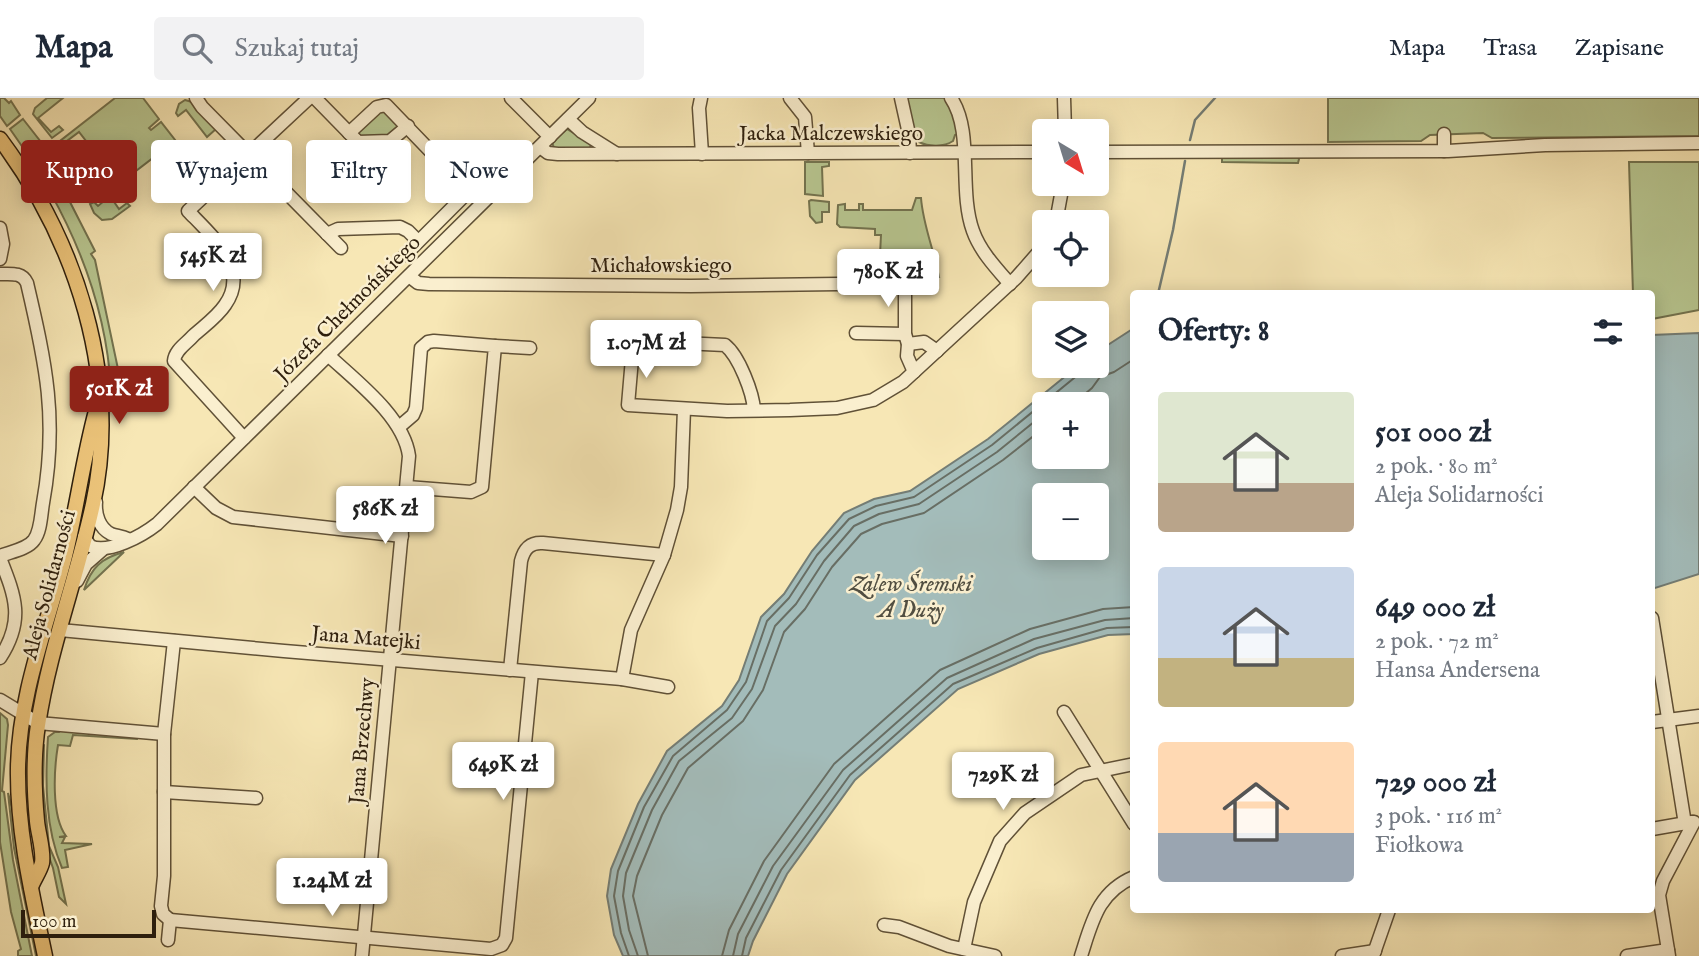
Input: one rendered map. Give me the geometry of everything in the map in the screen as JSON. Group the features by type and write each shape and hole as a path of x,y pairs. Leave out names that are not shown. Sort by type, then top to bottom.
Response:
{"main road":[{"name":"Aleja Solidarności","path":"0,139 38,196 71,267 92,341 102,433 96,489 77,536 34,663 18,751 21,831 45,956"},
{"name":"Aleja Solidarności","path":"31,887 43,861 34,775 38,723 48,675 74,583 82,465 99,403"}],"street":[{"path":"196,98 235,140"},
{"path":"267,140 312,98 361,142 387,141 408,126"},
{"path":"511,98 550,137"},
{"name":"Józefa Chełmońskiego","path":"74,583 86,564 102,550 124,543 157,524 589,98"},
{"path":"701,98 699,108 702,154"},
{"path":"790,98 805,117 808,153"},
{"path":"901,98 910,153"},
{"path":"951,98 961,119 967,209 973,231 984,251 1010,284"},
{"path":"1063,98 1064,119"},
{"path":"349,133 377,107 384,104 390,107 465,189 461,199 405,255"},
{"path":"568,119 617,154"},
{"path":"1444,134 1444,151"},
{"path":"1110,152 1444,151 1545,145 1699,143"},
{"name":"Jacka Malczewskiego","path":"540,147 554,154 1032,152"},
{"path":"292,199 341,248"},
{"path":"197,203 188,211 227,254 232,285 230,297 224,306 178,350 174,361 244,438"},
{"path":"0,228 4,240 0,259"},
{"path":"327,234 338,229 400,228 408,231 418,241"},
{"path":"754,410 750,390 728,347 722,344 643,341 634,344 628,404 684,409 754,410 826,409 865,403 888,393 914,372 1010,284 1032,259"},
{"path":"0,274 19,275 24,277 27,283 47,372 50,426 46,482 35,538 28,545 0,556 17,611 14,631 0,658"},
{"name":"Michałowskiego","path":"409,276 418,283 429,284 704,286 910,283 906,339"},
{"path":"856,334 924,342 937,351"},
{"path":"906,339 908,361 914,372"},
{"path":"328,355 400,428 416,408 421,348 428,342 530,348"},
{"path":"407,487 471,492 482,486 495,346"},
{"path":"622,679 634,622 672,534 681,487 684,409"},
{"name":"Jana Brzechwy","path":"362,956 407,487 409,456 400,428"},
{"path":"194,487 220,511 233,517 402,536"},
{"path":"96,489 97,516 112,534"},
{"path":"77,536 112,534 128,539"},
{"path":"77,536 90,546 102,550"},
{"path":"510,670 521,561 530,545 543,542 664,555"},
{"name":"Jana Matejki","path":"61,630 174,642 622,679 668,687"},
{"path":"1627,956 1669,953 1660,909 1660,895 1663,881 1693,822 1668,720 1655,637"},
{"path":"174,642 164,734 164,876 161,909 165,917 170,920 364,938 491,948 501,946 506,941 532,672"},
{"path":"0,700 38,723 164,734"},
{"path":"1064,712 1130,818"},
{"path":"1655,722 1699,716"},
{"path":"964,949 974,902 1000,841 1025,813 1081,775 1130,765"},
{"path":"164,792 257,797"},
{"path":"1655,828 1693,822"},
{"path":"1081,956 1093,918 1105,897 1130,880"},
{"path":"1342,956 1374,953 1388,913"},
{"path":"168,940 170,920"},
{"path":"884,925 899,927 950,946 995,956"}],"green space":[{"path":"0,98 9,103 11,101 20,115 7,126 0,116"},
{"path":"47,98 63,98 38,118 51,132 59,126 63,130 52,138 33,114 35,108"},
{"path":"115,98 143,98 159,119 149,128 151,130 161,122 175,140 151,140 151,159 137,170 137,140 85,140 79,132 68,140 61,140"},
{"path":"906,98 945,98 952,108 958,134 953,141 936,146 919,142 916,133 913,133"},
{"path":"1328,98 1699,98 1699,136 1492,138 1483,133 1430,135 1421,141 1328,142"},
{"path":"185,100 192,102 216,129 207,137 186,110 178,116 176,113 179,104"},
{"path":"382,109 400,126 392,135 362,138 359,130"},
{"path":"23,119 39,140 21,140 21,145 10,129"},
{"path":"567,129 591,144 590,148 554,148 552,142"},
{"path":"1222,157 1299,159 1298,163 1222,162"},
{"path":"805,162 829,162 829,166 822,167 823,196 805,194"},
{"path":"1629,162 1699,162 1699,310 1655,318 1655,290 1633,290"},
{"path":"916,198 921,198 939,277 854,279 853,255 872,258 873,255 880,255 881,235 875,235 875,229 840,227 837,224 838,205 845,204 845,210 859,210 859,204 863,204 863,210 912,210"},
{"path":"811,200 829,202 829,212 822,212 822,222 816,223 810,216"},
{"path":"56,203 70,203 95,251 91,254 95,260 118,369 116,371 127,382 122,386 124,390 111,390 101,320 79,252"},
{"path":"95,203 98,206 102,203 115,203 119,209 127,203 130,206 112,219 102,220 94,213 90,204"},
{"path":"124,552 84,590 98,565 109,557"},
{"path":"0,713 7,719 8,725 2,791 32,956 18,956 21,949 11,912 0,842"},
{"path":"60,730 138,736 137,739 73,735 70,746 58,745 55,767 56,805 66,836 59,837 65,837 62,843 92,844 65,850 68,867 62,868 49,821 47,787 48,737"},
{"path":"41,743 44,745 43,786 49,846 58,867 66,904 59,897 45,846"},
{"path":"8,793 40,956 36,956 14,848"}],"water":[{"name":"Zalew Śremski A Duży","path":"1130,331 1130,634 1108,635 1039,654 958,689 855,780 787,874 748,956 623,956 614,935 607,896 611,869 638,804 667,751 722,706 739,680 761,617 784,594 812,551 844,513 874,499 910,491 988,439 1032,403 1032,469 1109,469 1109,392 1046,392 1063,378 1109,378 1109,344"},
{"path":"1699,333 1699,574 1655,588 1655,335"}],"waterway":[{"path":"1190,140 1195,120 1215,98"},
{"path":"1159,290 1185,161"}]}
